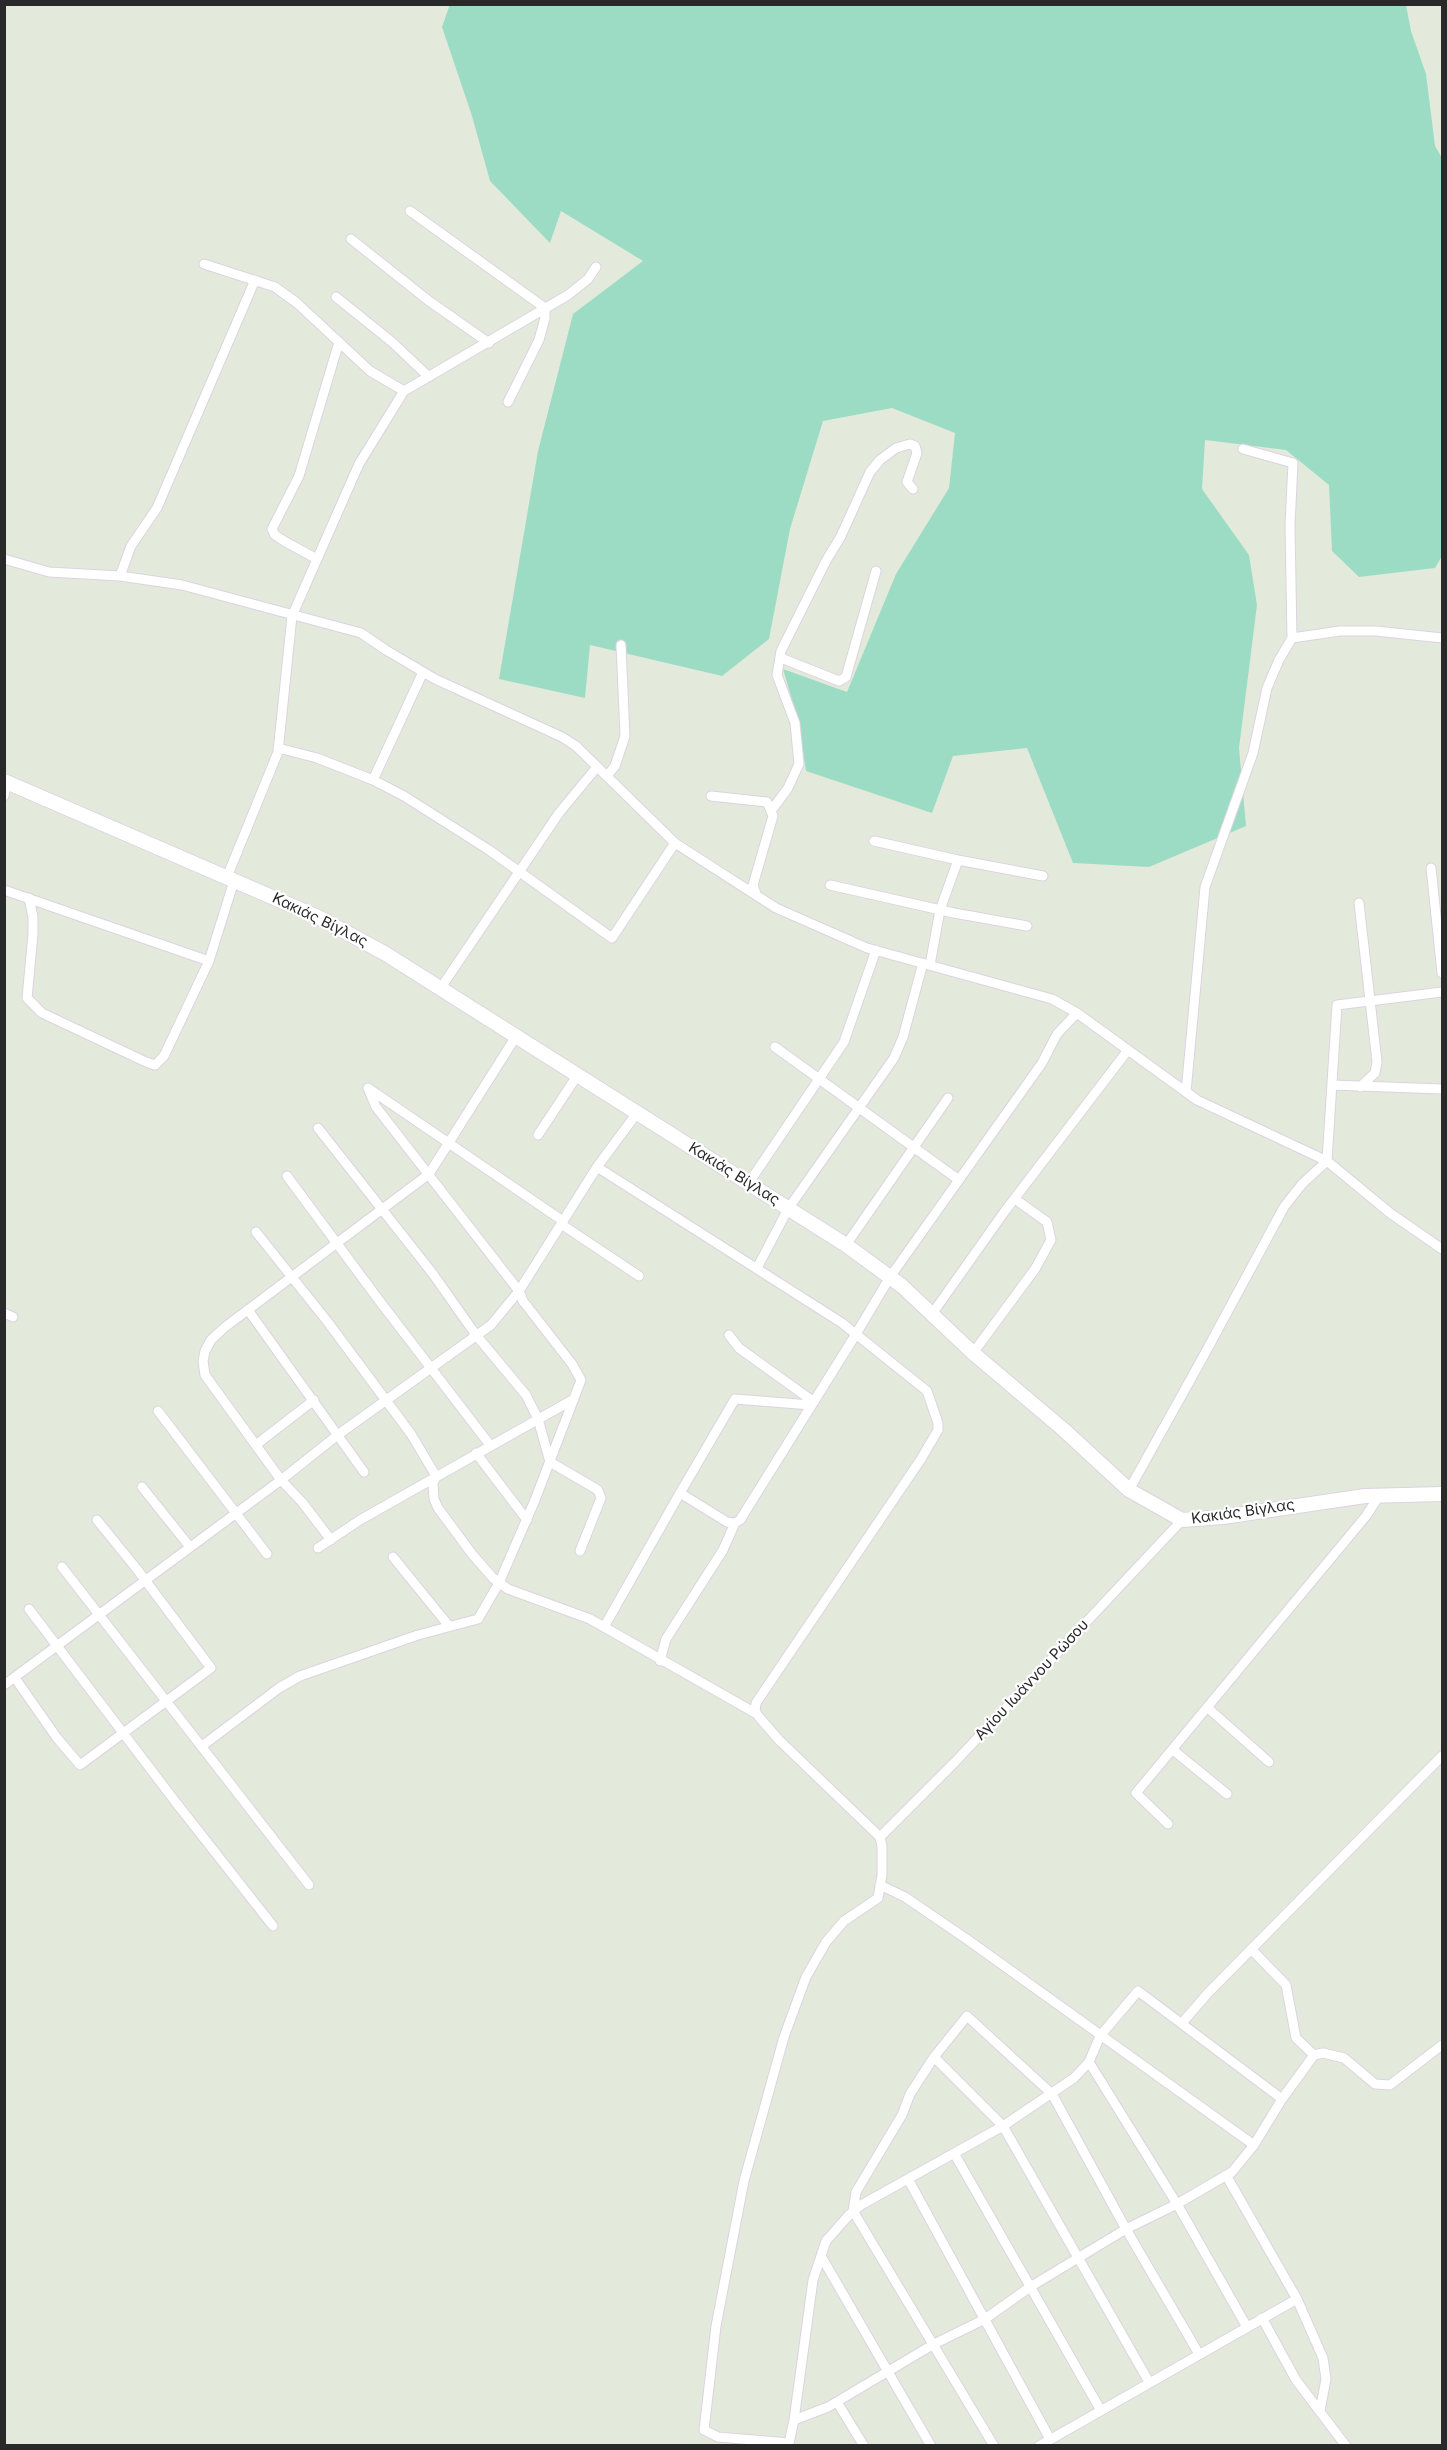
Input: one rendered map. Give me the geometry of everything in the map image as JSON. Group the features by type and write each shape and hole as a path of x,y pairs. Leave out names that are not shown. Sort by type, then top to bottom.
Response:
{"street":[{"path":"410,212 545,308"},
{"path":"351,239 429,301 489,343"},
{"path":"204,264 275,287 297,303 370,371 404,391"},
{"path":"29,898 33,917 33,934 27,998 42,1013 155,1065 164,1056 209,961 231,879 278,748 292,616 359,464 404,391 489,343 578,288 596,267"},
{"path":"120,576 131,546 157,508 255,280"},
{"path":"336,297 393,342 429,376"},
{"path":"508,402 539,340 545,318 545,308"},
{"path":"317,559 275,535 272,529 299,476 339,342"},
{"path":"771,811 788,788 798,764 795,723 777,675 781,651 826,561 847,526 870,472 880,460 896,448 910,444 915,446 917,453 907,482 913,489"},
{"path":"1186,1092 1205,887 1252,753 1267,688 1292,638 1290,525 1293,463 1243,449"},
{"path":"4,560 49,572 120,576 182,585 361,633 423,672 562,737 576,746 675,843 785,912 876,950 1052,999 1077,1013 1197,1100 1326,1161 1390,1213 1443,1249"},
{"path":"781,658 839,681 846,678 876,571"},
{"path":"1292,638 1340,631 1376,631 1443,638"},
{"path":"607,776 615,766 625,736 621,645"},
{"path":"373,780 423,672"},
{"path":"278,748 317,758 373,780 449,823 612,938 675,843"},
{"path":"440,989 559,813 597,767"},
{"name":"Κακιάς Βίγλας","path":"5,786 318,916 386,954 515,1038 846,1245 890,1277 1129,1490 1182,1520 1222,1517 1269,1508 1379,1496 1443,1494"},
{"path":"711,796 767,802 773,816 753,885 756,894"},
{"path":"873,841 1042,876"},
{"path":"758,1268 788,1209 894,1058 903,1037 940,910 958,860"},
{"path":"1431,868 1443,973"},
{"path":"830,885 940,910 1027,926"},
{"path":"4,890 209,961"},
{"path":"1359,903 1377,1062 1375,1073 1360,1087"},
{"path":"748,1184 844,1042 876,950"},
{"path":"1129,1490 1284,1208 1302,1184 1326,1161 1337,1005 1443,992"},
{"path":"660,1660 666,1639 723,1550 735,1523 740,1520 890,1277 1042,1063 1057,1034 1077,1013"},
{"path":"331,1540 302,1502 281,1480 205,1375 203,1361 205,1351 210,1340 429,1174 515,1038"},
{"path":"775,1047 959,1180"},
{"path":"932,1314 1015,1199 1128,1050"},
{"path":"538,1135 578,1076"},
{"path":"1332,1085 1443,1089"},
{"path":"202,1746 279,1688 300,1676 418,1635 478,1619 499,1583 527,1520 581,1380 572,1364 523,1301 519,1291 375,1107 368,1088 639,1276"},
{"path":"846,1245 948,1098"},
{"path":"4,1685 281,1480 339,1434 491,1325 519,1291 597,1167 637,1113"},
{"path":"318,1128 433,1274 476,1335 526,1395 537,1419 550,1462 598,1490 601,1498 580,1551"},
{"path":"597,1167 758,1268 856,1334 927,1390 938,1423 938,1430 921,1459 756,1703 757,1714"},
{"path":"287,1176 490,1445"},
{"path":"973,1353 1035,1269 1051,1240 1047,1222 1015,1199"},
{"path":"256,1232 369,1376 417,1442 436,1476 434,1491 438,1508 472,1554 499,1583 515,1593 590,1619 757,1714 779,1740 880,1837 882,1846 878,1898 844,1921 826,1942 806,1977 784,2037 744,2181 716,2326 704,2430 718,2437 790,2445 813,2280 826,2241 853,2211 1003,2126 1074,2078 1089,2062 1101,2036 1138,1991 1282,2099"},
{"path":"248,1310 364,1472"},
{"path":"729,1335 739,1348 813,1403"},
{"path":"318,1548 436,1476 574,1399"},
{"path":"603,1627 735,1399 813,1403"},
{"path":"257,1444 314,1400"},
{"path":"158,1411 267,1554"},
{"path":"476,1453 527,1520"},
{"path":"142,1487 190,1547"},
{"path":"680,1493 727,1522 735,1523"},
{"path":"1168,1824 1136,1793 1209,1709 1366,1516 1379,1496"},
{"name":"Αγίου Ιωάννου Ρώσου","path":"880,1837 955,1762 1182,1520"},
{"path":"15,1678 46,1723 80,1765 211,1668 146,1580 97,1521"},
{"path":"393,1557 449,1626"},
{"path":"62,1567 309,1885"},
{"path":"29,1609 273,1926"},
{"path":"1209,1709 1269,1762"},
{"path":"1173,1750 1227,1794"},
{"path":"1182,2023 1251,1949 1443,1756"},
{"path":"880,1885 914,1903 1254,2145"},
{"path":"1251,1949 1286,1985 1296,2038 1314,2055"},
{"path":"994,2445 853,2211 856,2192 897,2123 910,2094 934,2057 967,2016 1052,2094 1126,2229 1199,2354"},
{"path":"794,2420 837,2402 934,2344 985,2319 1030,2287 1126,2229 1177,2204 1232,2172 1254,2145 1282,2099 1314,2055 1323,2053 1344,2058 1375,2084 1390,2085 1443,2045"},
{"path":"934,2057 1003,2126 1149,2382"},
{"path":"1089,2062 1177,2204 1247,2326"},
{"path":"954,2153 1100,2409"},
{"path":"1226,2175 1297,2299 1323,2358 1326,2379 1320,2411"},
{"path":"908,2179 1050,2439"},
{"path":"821,2256 887,2373 931,2445"},
{"path":"1039,2445 1297,2299"},
{"path":"1262,2318 1296,2380 1346,2445"},
{"path":"837,2402 864,2445"}],"green space":[{"path":"450,4 1406,5 1411,31 1426,74 1435,146 1442,158 1442,556 1435,568 1359,577 1332,551 1329,485 1286,450 1205,440 1202,489 1249,555 1257,605 1239,748 1246,826 1149,867 1073,863 1027,748 953,756 932,813 806,771 798,720 783,669 847,692 896,574 949,488 955,433 892,408 823,421 790,529 769,639 722,676 590,645 585,698 499,679 538,451 573,314 643,261 561,211 550,243 490,181 472,116 442,27"}]}
